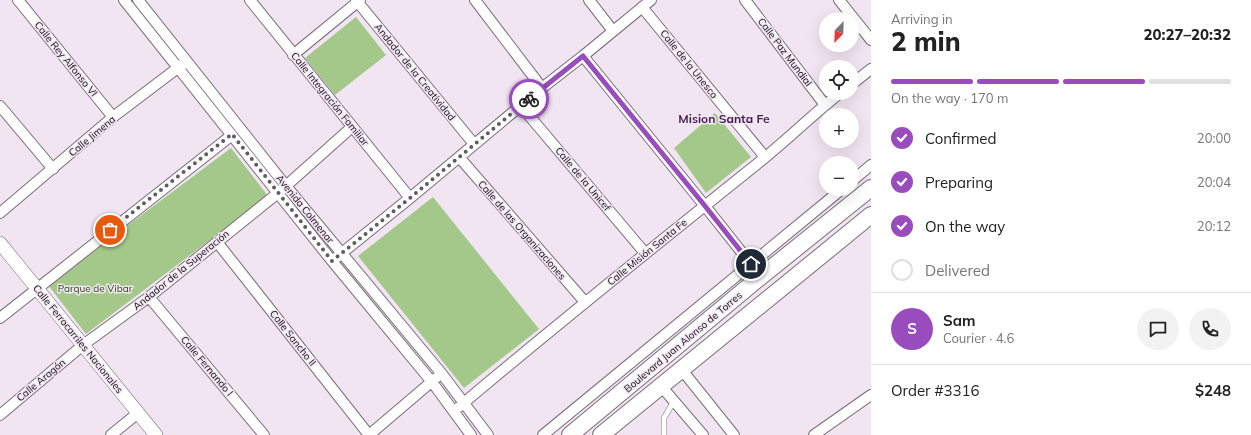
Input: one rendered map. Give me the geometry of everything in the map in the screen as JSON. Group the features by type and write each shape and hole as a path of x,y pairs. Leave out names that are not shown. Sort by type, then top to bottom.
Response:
{"main road":[{"name":"Boulevard Juan Alonso de Torres","path":"570,435 759,278 871,188"},
{"name":"Boulevard Juan Alonso de Torres","path":"601,435 871,215"}],"street":[{"name":"Calle Rey Alfonso VI","path":"18,0 113,117"},
{"name":"Avenida Colmenar","path":"124,0 183,65 282,189 332,261 432,382 471,435"},
{"name":"Avenida Colmenar","path":"138,0 232,134 342,254 442,374 488,435"},
{"name":"Calle Integración Familiar","path":"250,0 410,198"},
{"path":"475,0 542,88"},
{"path":"589,0 613,30"},
{"path":"332,261 651,0"},
{"name":"Calle Paz Mundial","path":"745,0 825,105"},
{"path":"839,0 871,40"},
{"path":"293,55 358,1"},
{"name":"Andador de la Creatividad","path":"358,1 474,144"},
{"name":"Calle de la Unesco","path":"642,7 765,157"},
{"path":"583,56 751,264"},
{"name":"Calle Jimena","path":"0,214 113,117 183,65"},
{"path":"859,78 871,69"},
{"name":"Calle Misión Santa Fe","path":"454,411 585,302 765,157 831,100"},
{"path":"0,106 53,169"},
{"name":"Calle de la Unicef","path":"521,106 645,253"},
{"name":"Andador de la Superación","path":"83,345 149,297 217,242 282,189 352,127"},
{"path":"0,318 232,134"},
{"name":"Calle de las Organizaciones","path":"459,157 585,302"},
{"path":"859,175 871,166"},
{"path":"543,435 834,196"},
{"name":"Calle Sancho II","path":"217,242 369,435"},
{"name":"Calle Ferrocarriles Nacionales","path":"0,243 156,435"},
{"name":"Calle Fernando I","path":"149,297 264,435"},
{"name":"Calle Aragón","path":"0,415 83,345"},
{"path":"682,370 734,435"},
{"path":"369,435 442,374"},
{"path":"661,386 703,435"},
{"path":"814,435 871,395"},
{"path":"111,435 138,413"}],"lane":[{"path":"664,435 664,418 674,402"}],"green space":[{"path":"356,17 386,55 335,95 305,58"},
{"path":"715,113 751,157 706,193 674,148"},
{"name":"Parque de Vibar","path":"231,148 268,196 86,334 48,285"},
{"path":"433,197 539,329 464,388 358,256"}],"way so far":[{"path":"110,230 232,134 332,261 529,99"}],"district":[{"name":"Mision Santa Fe","path":"724,118"}],"route":[{"path":"529,99 583,56 751,264"}]}
